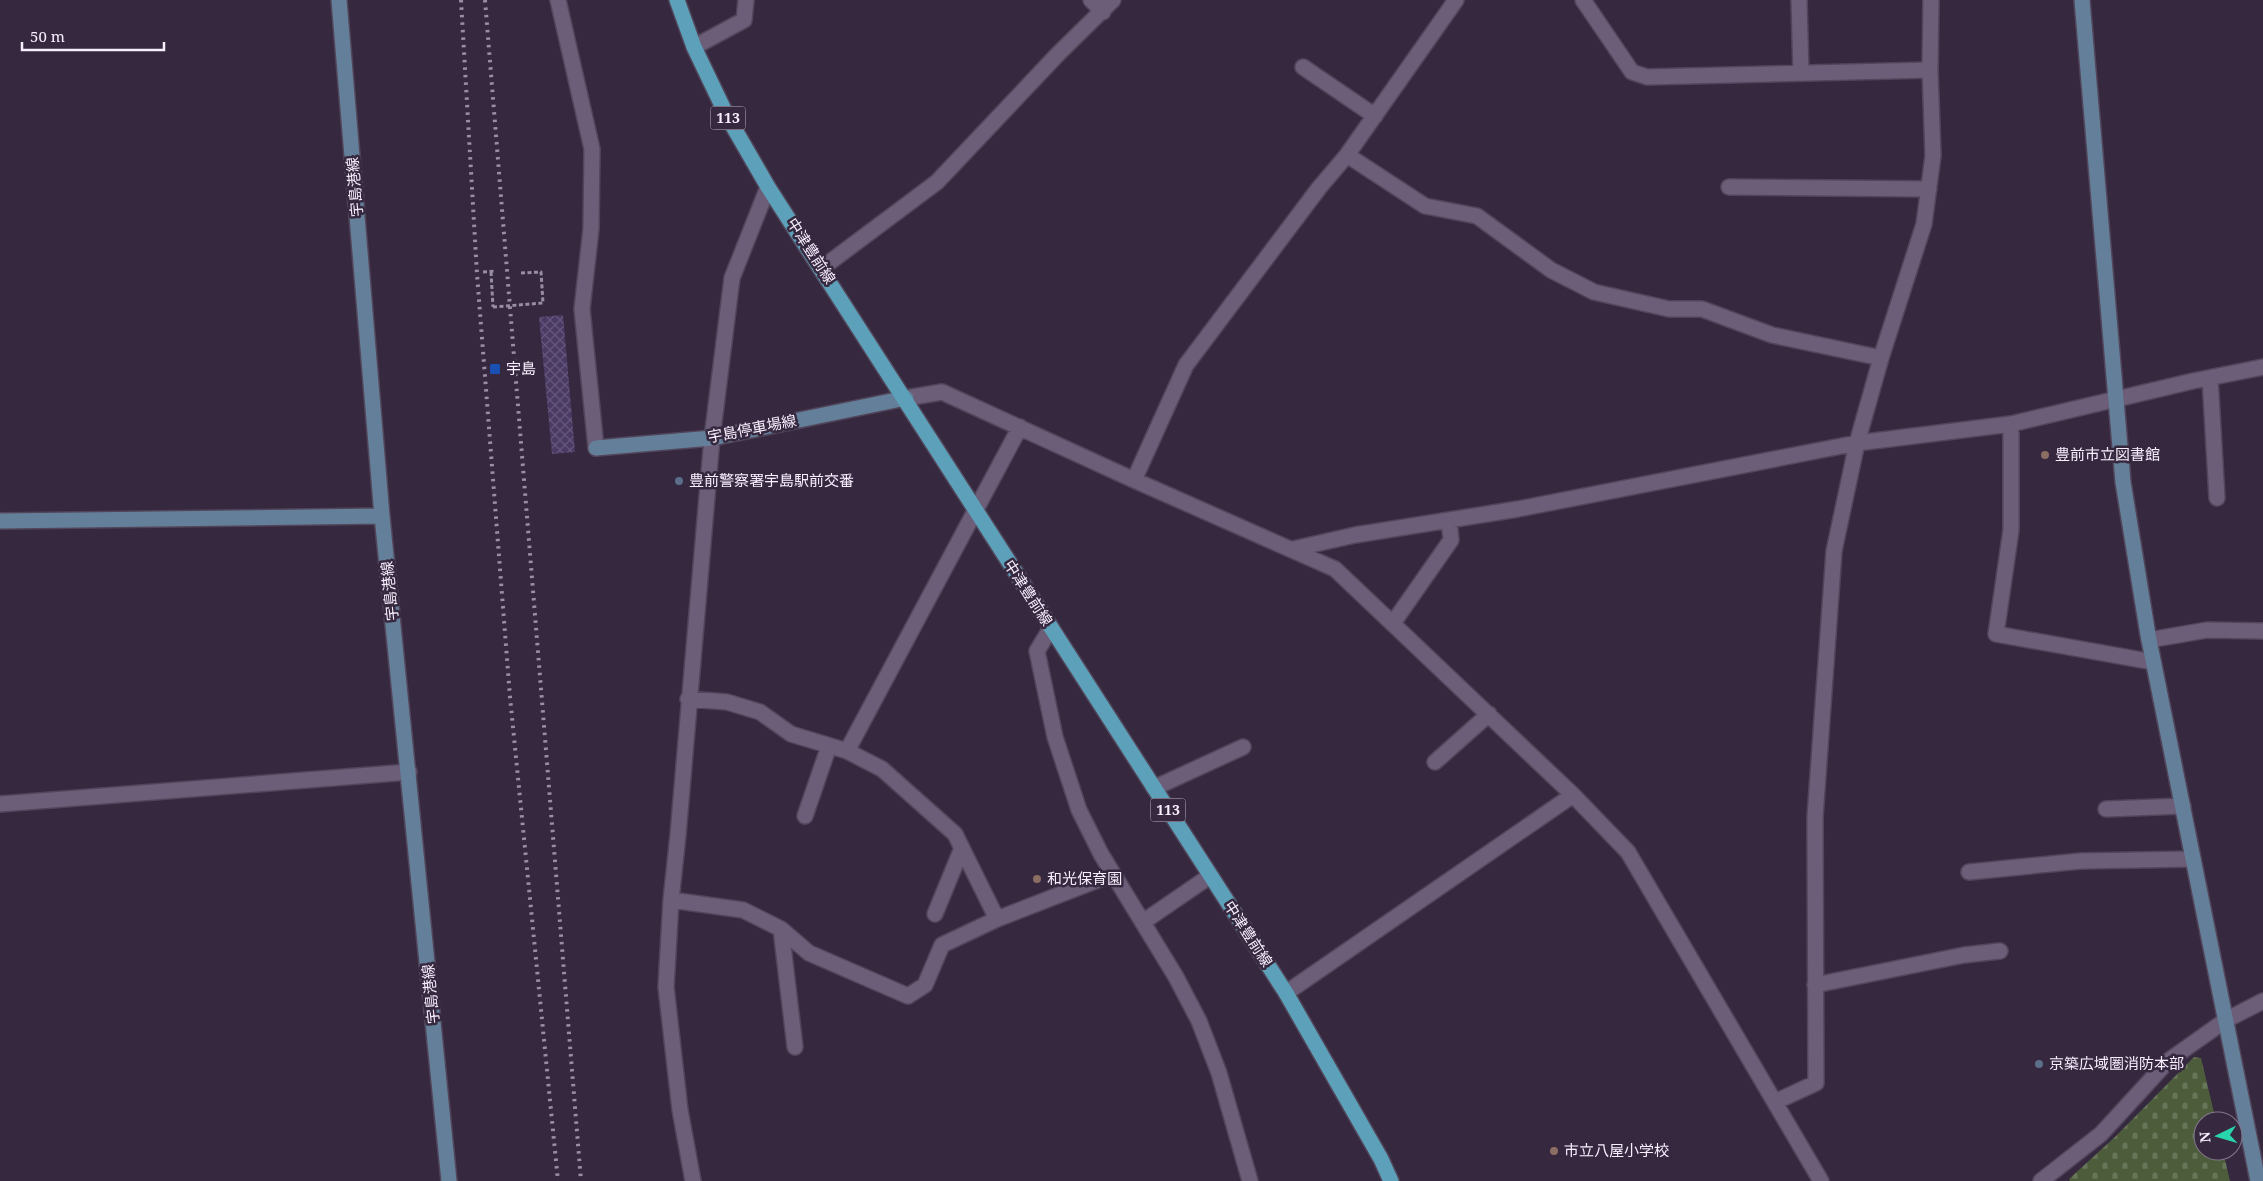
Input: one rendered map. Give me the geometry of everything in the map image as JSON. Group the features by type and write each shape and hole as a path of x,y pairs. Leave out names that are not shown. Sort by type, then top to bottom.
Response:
{"main road":[{"name":"中津豊前線","path":"677,0 694,47 727,116 768,186 906,398 975,510 1286,993 1381,1159 1390,1181"}],"street":[{"name":"宇島港線","path":"339,0 382,516 449,1181"},
{"name":"宇島停車場線","path":"558,0 592,149 591,228 582,309 596,448 712,438 906,398"},
{"path":"694,47 744,20 746,0"},
{"path":"1091,0 1103,12"},
{"path":"822,268 937,182 1058,54 1103,12 1113,0"},
{"path":"1134,480 1186,365 1318,188 1347,155 1456,0"},
{"path":"1583,0 1632,72 1647,77 1930,70"},
{"path":"1799,0 1801,73"},
{"path":"1775,1102 1816,1083 1815,817 1834,551 1857,443 1881,358 1924,224 1933,156 1930,70 1931,0"},
{"path":"2082,0 2114,399 2123,482 2153,662 2226,1020 2258,1153 2258,1181"},
{"path":"1302,67 1374,116"},
{"path":"1347,155 1426,206 1477,216 1550,270 1594,292 1669,309 1702,309 1772,335 1881,358"},
{"path":"693,1181 680,1110 666,987 671,900 712,438 732,278 768,186"},
{"path":"1729,187 1928,189"},
{"path":"1293,549 1355,535 1518,508 1857,443 2011,424 2114,399 2263,367"},
{"path":"2210,378 2217,498"},
{"path":"906,398 942,392 1335,569 1573,795 1628,852 1821,1181"},
{"path":"2011,424 2011,530 1996,634 2153,662"},
{"path":"847,751 1020,427"},
{"path":"0,521 382,516"},
{"path":"1393,623 1451,540 1448,520"},
{"path":"1051,628 1037,651 1041,662 1045,696 1055,737 1079,810 1113,874 1176,977 1199,1021 1219,1073 1250,1181"},
{"path":"2149,640 2208,630 2263,631"},
{"path":"688,699 727,702 760,712 791,734 847,751 882,769 955,834 997,919"},
{"path":"1435,762 1489,714"},
{"path":"805,816 829,746"},
{"path":"1154,788 1243,747"},
{"path":"0,804 409,772"},
{"path":"1286,993 1573,795"},
{"path":"2106,809 2183,806"},
{"path":"936,914 962,848"},
{"path":"1969,872 2081,861 2193,859"},
{"path":"671,900 742,910 781,929 809,953 908,996 925,985 942,945 997,919 1113,874"},
{"path":"1143,922 1210,876"},
{"path":"781,929 795,1047"},
{"path":"1815,986 1964,955 2000,951"},
{"path":"2041,1181 2101,1134 2168,1061 2226,1020 2263,1001"}],"path":[{"path":"484,272 493,272 493,306 544,303 541,272 521,273"}],"green space":[{"path":"2194,1057 2201,1058 2214,1111 2193,1111 2193,1161 2225,1161 2230,1181 2070,1181 2069,1179 2116,1136"}],"building":[{"path":"563,315 575,452 552,454 539,317"}],"railway":[{"path":"461,0 477,274 510,697 558,1181"},
{"path":"485,0 581,1181"}],"place":[{"name":"宇島","path":"495,369"},
{"name":"豊前市立図書館","path":"2045,455"},
{"name":"豊前警察署宇島駅前交番","path":"679,481"},
{"name":"和光保育園","path":"1037,879"},
{"name":"京築広域圏消防本部","path":"2039,1064"},
{"name":"市立八屋小学校","path":"1554,1151"}]}
